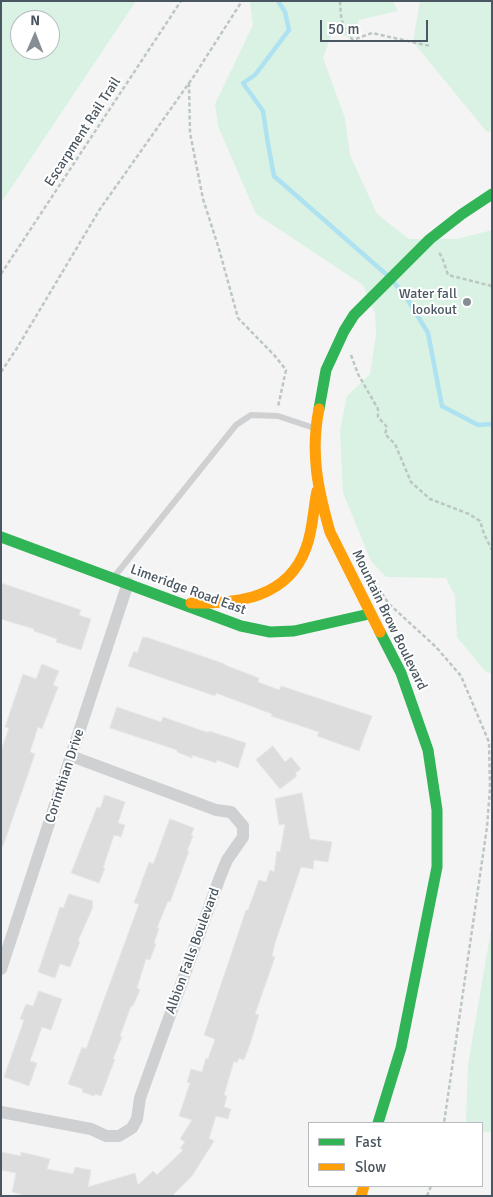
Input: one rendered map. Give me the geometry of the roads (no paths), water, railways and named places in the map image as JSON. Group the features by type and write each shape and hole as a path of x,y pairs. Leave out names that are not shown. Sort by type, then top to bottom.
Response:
{"main road":[{"name":"Mountain Brow Boulevard","path":"378,1122 401,1048 437,867 437,810 428,750 401,673 330,532 318,486 314,458 315,428 324,376 332,355 344,331 363,304 430,239 492,194"},
{"path":"176,602 212,603 236,601 259,595 277,587 294,570 306,549 318,486"},
{"name":"Limeridge Road East","path":"1,537 241,626 270,632 294,630 370,614"}],"street":[{"name":"Corinthian Drive","path":"1,969 128,583"},
{"name":"Albion Falls Boulevard","path":"1,1112 92,1129 106,1136 119,1136 132,1128 137,1119 140,1098 220,876 227,860 243,837 243,826 230,812 216,810 71,756"}],"lane":[{"path":"113,578 236,425 252,415 278,416 315,428"}],"waterway":[{"path":"278,1 285,12 289,30 255,75 243,83 263,111 274,176 387,275"},
{"path":"392,280 404,295 403,292 428,333 442,406 478,425 492,424"}],"place":[{"name":"Water fall lookout","path":"467,302"}]}
